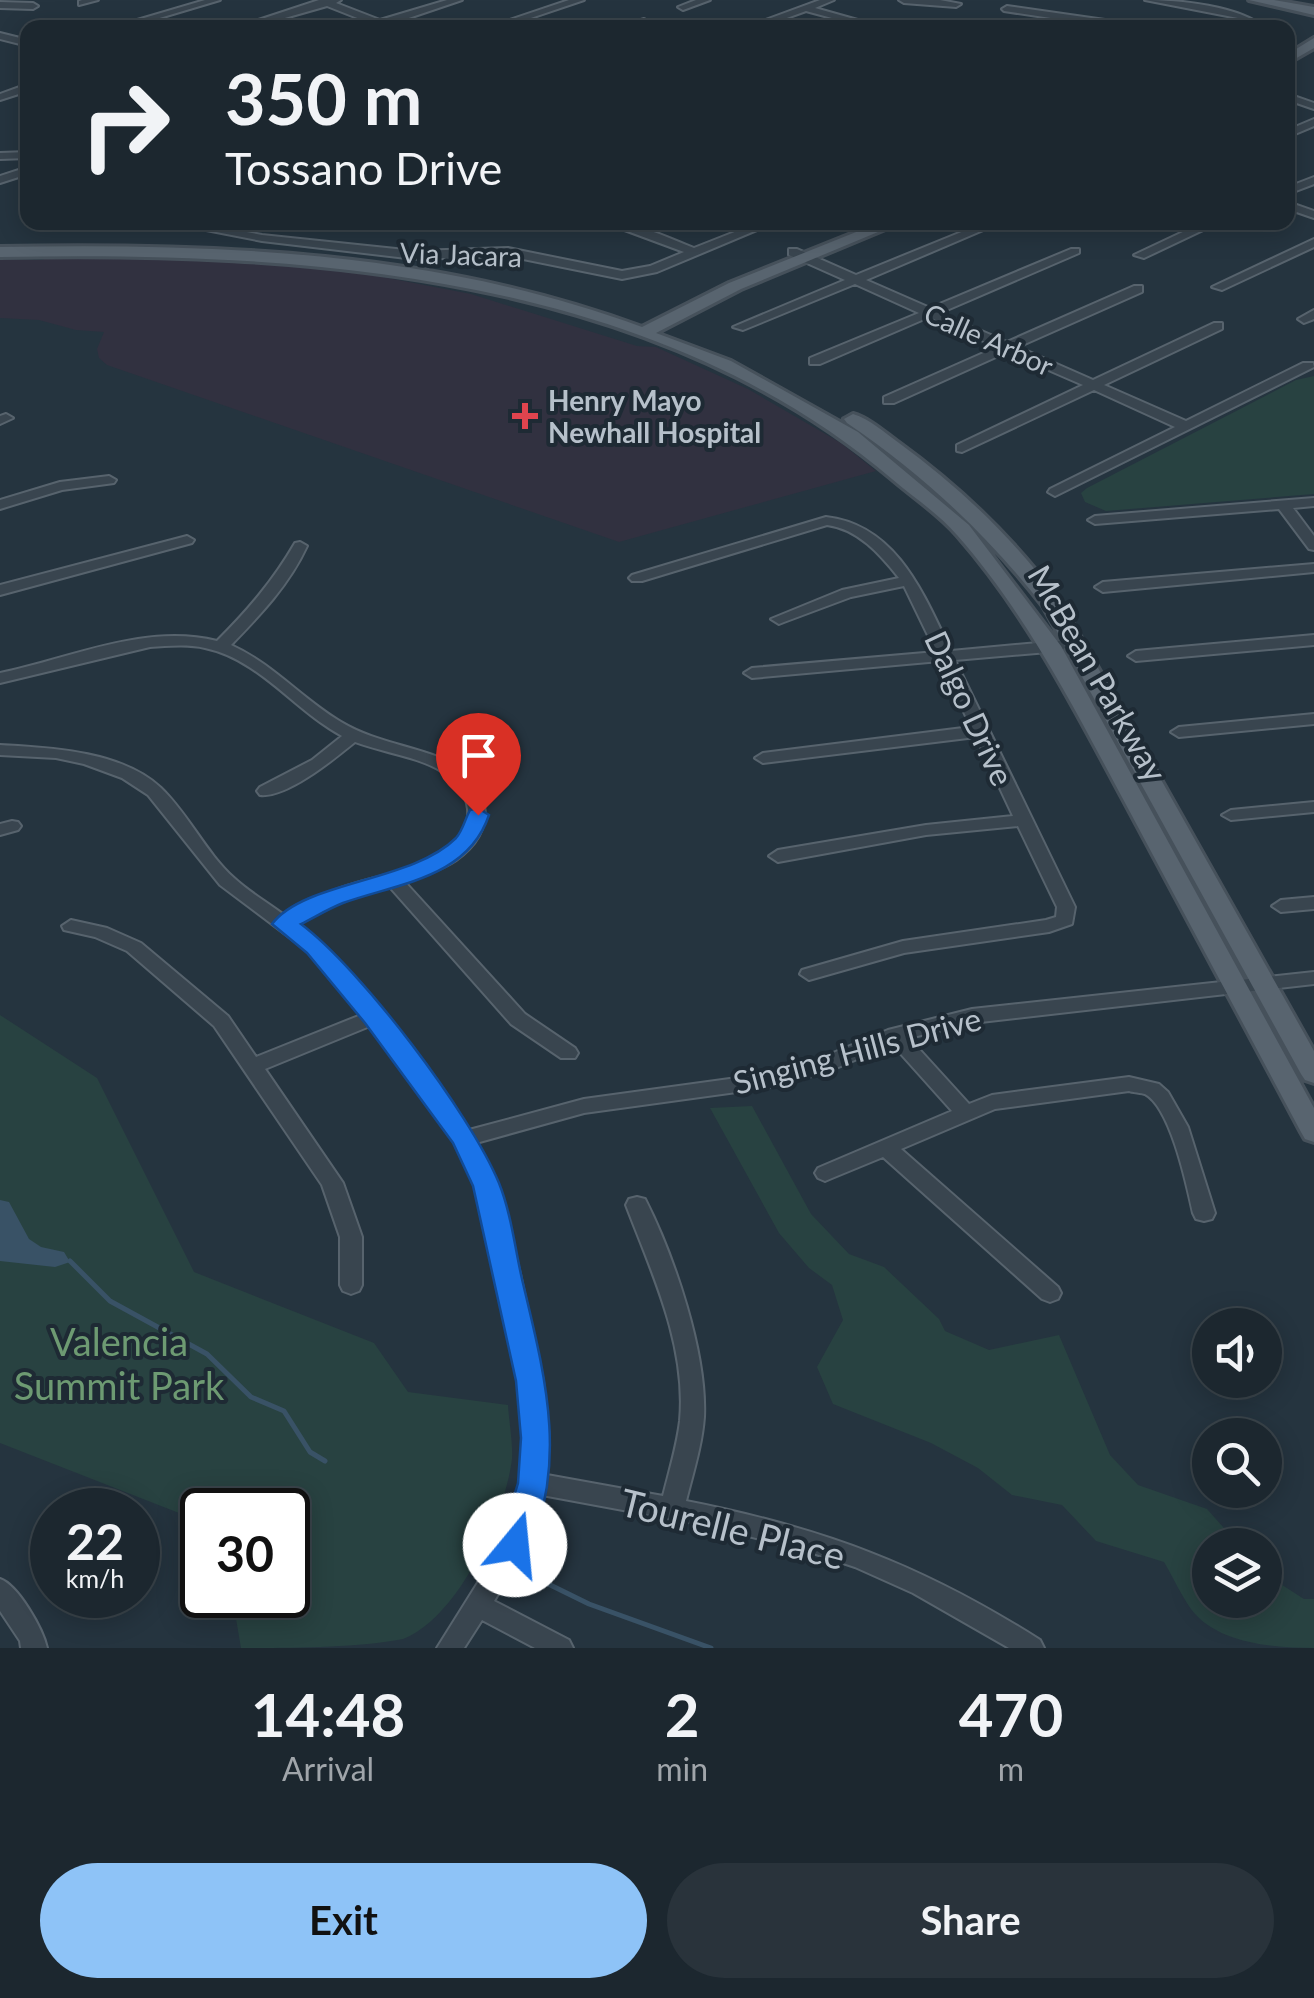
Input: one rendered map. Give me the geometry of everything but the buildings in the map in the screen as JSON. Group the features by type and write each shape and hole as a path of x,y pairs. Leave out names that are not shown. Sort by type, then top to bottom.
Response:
{"main road":[{"path":"1254,0 1314,9"},
{"path":"1279,0 1314,9"},
{"path":"644,327 854,230"},
{"path":"799,255 872,230"},
{"name":"McBean Parkway","path":"0,244 160,241 383,260 541,290 791,383 882,437 953,492 988,526 1052,604 1314,1074"},
{"name":"McBean Parkway","path":"0,252 157,249 364,266 522,296 644,327 774,389 846,430 905,474 963,527 1003,572 1051,646 1314,1132"},
{"path":"846,430 882,437"}],"street":[{"path":"143,20 214,0"},
{"path":"390,20 457,0"},
{"path":"516,20 580,0"},
{"path":"682,7 705,0"},
{"path":"771,20 829,0"},
{"path":"904,0 956,4"},
{"path":"1150,0 1251,20"},
{"path":"265,20 328,1 373,20"},
{"path":"0,5 32,6"},
{"path":"805,8 851,20"},
{"path":"1007,10 1081,20"},
{"path":"160,241 165,230"},
{"name":"Via Jacara","path":"216,230 415,255 508,252 605,273 632,274 693,252"},
{"path":"636,230 693,252 747,230"},
{"path":"739,327 978,230"},
{"path":"1140,255 1197,230"},
{"path":"1218,286 1314,243"},
{"path":"815,361 1075,251"},
{"name":"Calle Arbor","path":"799,255 1185,426"},
{"path":"889,400 1138,290"},
{"path":"962,448 1218,326"},
{"path":"1055,492 1308,366"},
{"path":"0,505 60,486 109,480"},
{"path":"1095,520 1314,502"},
{"path":"1282,505 1314,546"},
{"name":"Dalgo Drive","path":"638,578 826,522 850,524 895,562 908,580 1066,907 1065,920 1049,926 903,946 809,974"},
{"path":"0,590 187,540"},
{"path":"221,646 270,595 292,566 300,546"},
{"path":"1103,586 1314,568"},
{"path":"779,618 846,593 908,580"},
{"path":"1136,656 1314,640"},
{"path":"0,678 156,641 221,646 254,660 315,715 353,736 440,764 460,776 472,791 478,815 470,837 449,856 424,870 330,900 284,924"},
{"path":"752,673 1076,644"},
{"path":"1179,732 1314,719"},
{"path":"763,758 981,731"},
{"path":"440,764 476,735"},
{"path":"266,791 318,764 353,736"},
{"path":"0,750 56,753 89,760 128,774 169,806 226,881 316,948 374,1016 464,1139 486,1186 531,1381 536,1438 534,1483 515,1545 450,1648"},
{"path":"1231,815 1314,806"},
{"path":"778,856 926,830 1022,820"},
{"path":"392,878 518,1020 568,1053"},
{"path":"1282,906 1314,903"},
{"path":"71,926 100,932 134,948 221,1021 332,1183 352,1237 351,1285"},
{"name":"Singing Hills Drive","path":"464,1139 584,1106 766,1082 820,1067 895,1035 972,1016 1314,978"},
{"path":"254,1066 374,1016"},
{"path":"895,1035 964,1112"},
{"path":"825,1173 888,1150 992,1102 1130,1084 1150,1087 1163,1098 1196,1178 1204,1213"},
{"path":"888,1150 1050,1292"},
{"path":"637,1206 684,1332 692,1373 692,1420 672,1509"},
{"name":"Tourelle Place","path":"534,1483 805,1539 897,1573 958,1602 1031,1648"},
{"path":"0,1590 32,1637 34,1648"},
{"path":"479,1606 560,1648"}],"shaded area":[{"name":"Henry Mayo Newhall Hospital","path":"45,256 211,259 362,273 471,294 637,346 656,347 748,389 841,443 876,471 619,542 107,365 99,358 97,349 104,332 76,330 39,320 0,318 0,259 43,260"},
{"path":"0,1200 9,1202 29,1239 41,1247 64,1252 70,1262 55,1267 0,1261"}],"green space":[{"path":"1314,376 1314,494 1106,511 1085,502 1081,493 1087,488 1296,380"},
{"name":"Valencia Summit Park","path":"0,1015 97,1078 194,1272 374,1343 408,1392 508,1405 512,1459 500,1508 476,1562 460,1588 423,1628 403,1639 365,1644 241,1648 236,1618 310,1618 310,1488 180,1488 180,1513 160,1506 160,1488 115,1488 0,1443"},
{"path":"752,1106 811,1214 849,1254 884,1267 939,1319 945,1331 989,1350 1059,1335 1110,1455 1138,1485 1192,1504 1192,1508 1207,1509 1224,1528 1192,1528 1192,1610 1164,1562 1096,1541 1062,1505 1012,1495 978,1468 931,1443 833,1404 817,1367 843,1320 832,1285 809,1268 779,1233 710,1108"},
{"path":"1282,1585 1304,1599 1314,1599 1314,1648 1248,1642 1199,1618 1282,1618"}],"waterway":[{"path":"70,1261 110,1301 207,1354 251,1397 284,1411 310,1452 325,1461"},
{"path":"534,1577 589,1604 711,1648"}],"place":[{"name":"Henry Mayo Newhall Hospital","path":"525,416"}],"route":[{"path":"478,815 470,837 449,856 424,870 330,900 284,924 316,948 374,1016 464,1139 486,1186 531,1381 536,1438 534,1483 515,1545"}]}
